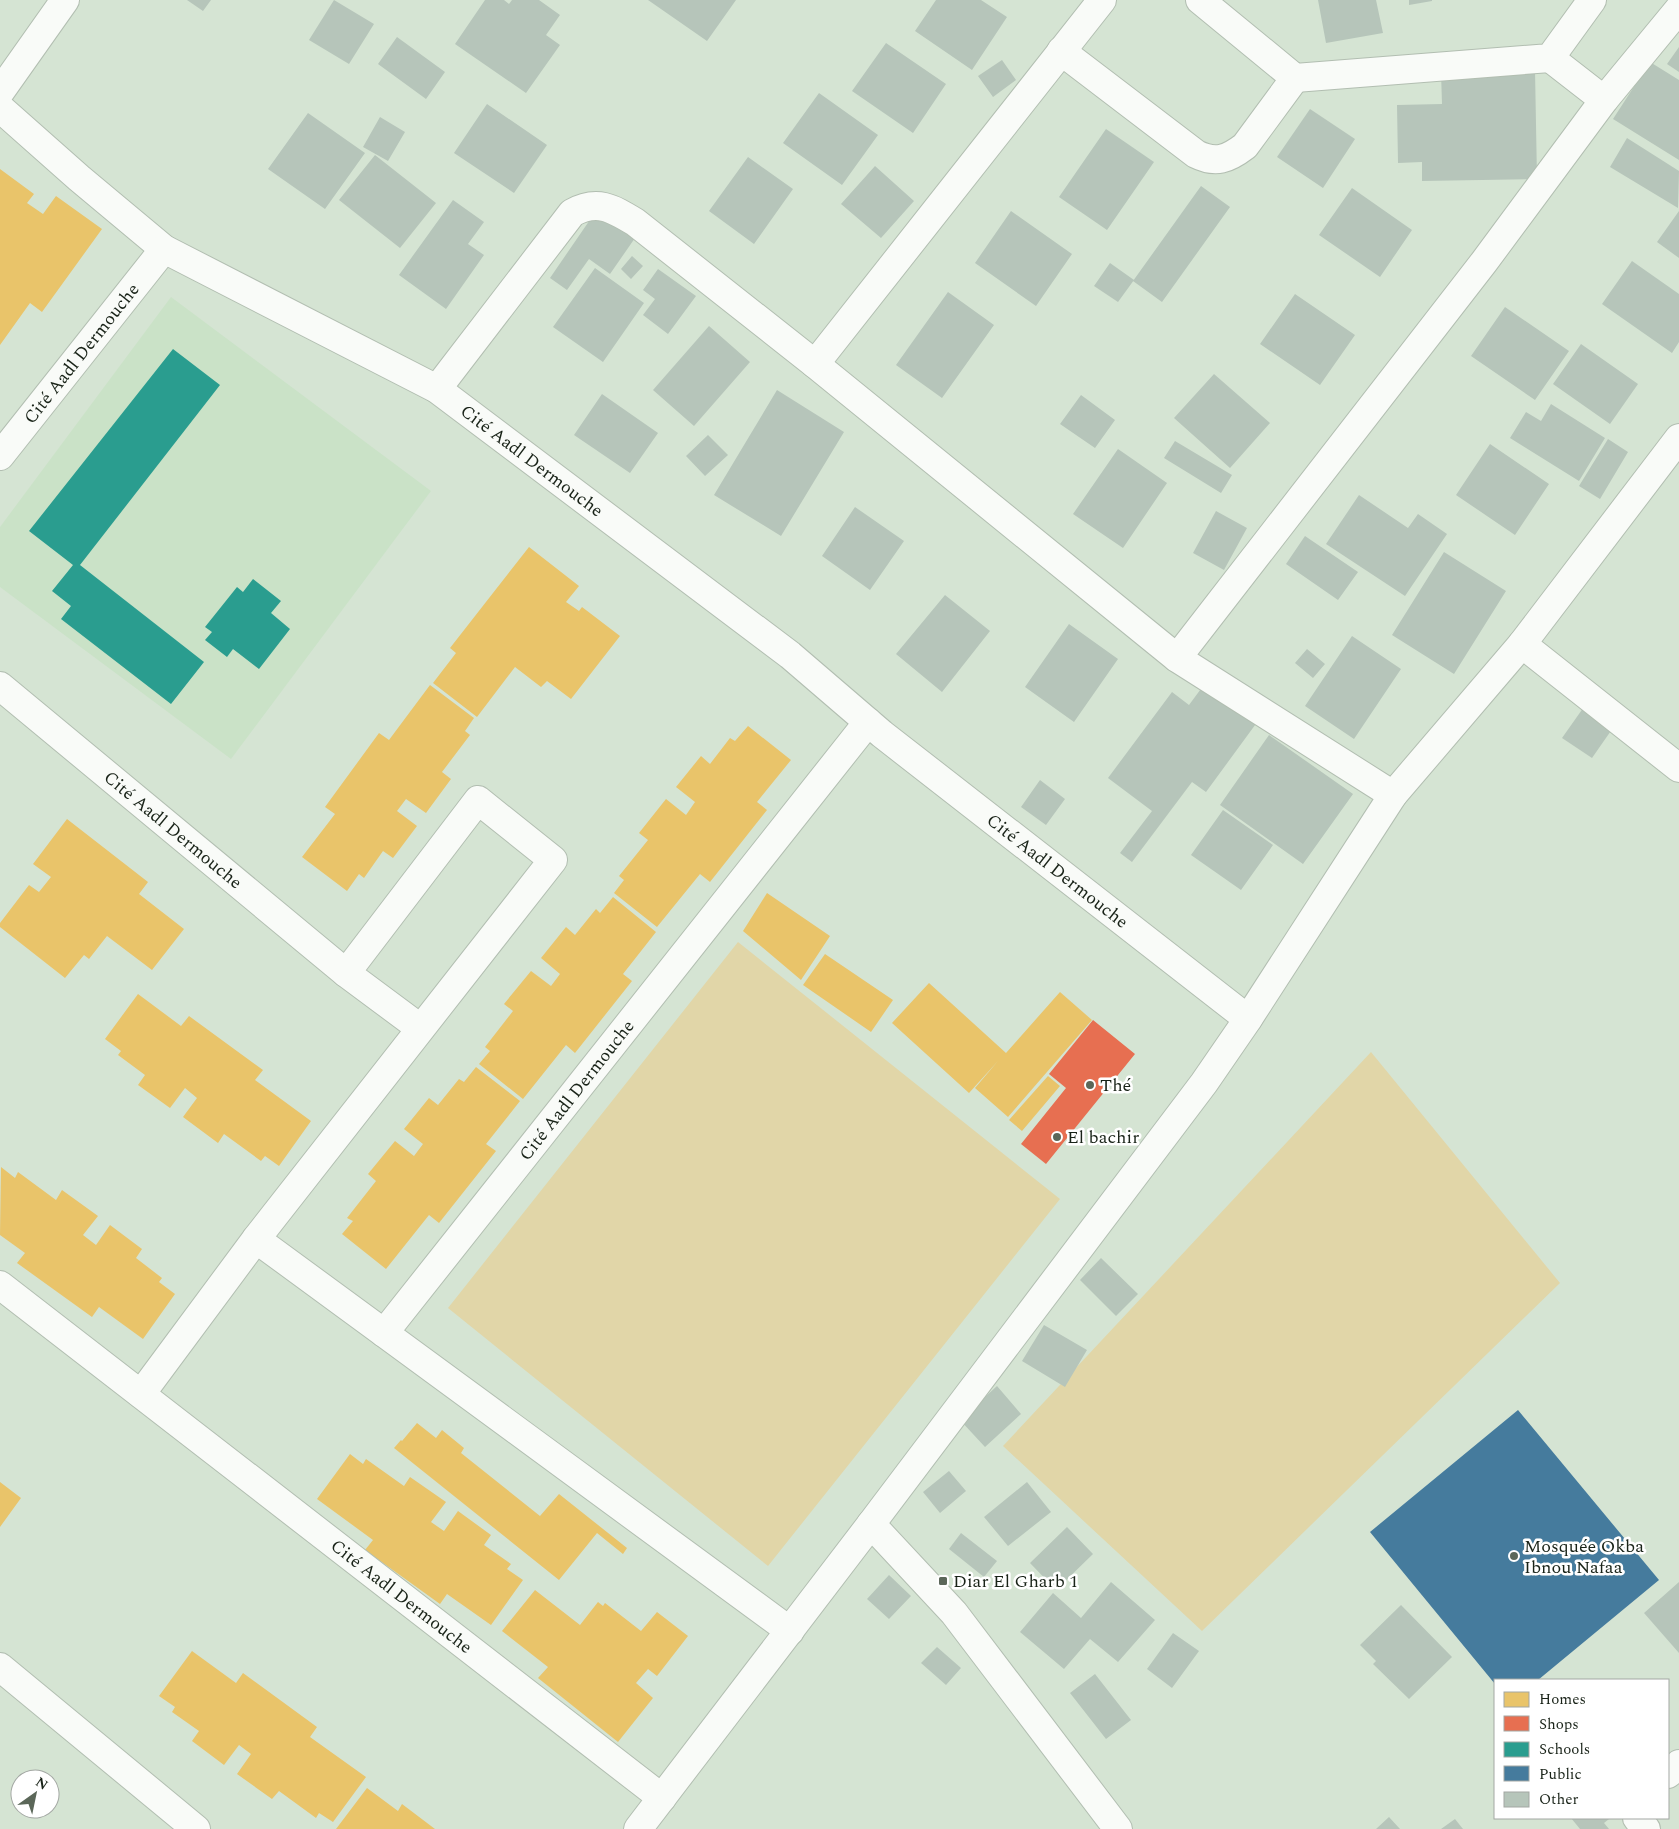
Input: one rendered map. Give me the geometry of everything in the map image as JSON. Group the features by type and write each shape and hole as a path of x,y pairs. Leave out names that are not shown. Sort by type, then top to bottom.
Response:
{"street":[{"path":"0,92 65,0"},
{"path":"815,364 1102,0"},
{"path":"1200,0 1295,78 1550,58 1604,100"},
{"path":"1550,58 1592,0"},
{"path":"1177,658 1484,262 1604,100 1679,9"},
{"path":"1061,50 1196,154 1208,160 1222,159 1234,154 1245,146 1295,78"},
{"name":"Cité Aadl Dermouche","path":"0,108 79,178 164,249 437,389 790,655 868,722 1248,1019"},
{"path":"437,389 572,213 584,206 600,206 618,212 634,222 815,364 1177,658 1393,795"},
{"name":"Cité Aadl Dermouche","path":"0,456 164,249"},
{"path":"638,1829 1204,1083 1248,1019 1393,795 1522,644 1679,438"},
{"path":"1522,644 1679,768"},
{"name":"Cité Aadl Dermouche","path":"0,686 346,973 420,1028"},
{"name":"Cité Aadl Dermouche","path":"384,1333 868,722"},
{"path":"141,1394 256,1239 553,860 478,800 346,973"},
{"path":"256,1239 790,1631"},
{"name":"Cité Aadl Dermouche","path":"0,1285 662,1798"},
{"path":"871,1524 954,1613 1118,1829"},
{"path":"0,1667 196,1829"},
{"path":"1669,1773 1679,1764"},
{"path":"1638,1819 1646,1829"}],"shaded area":[{"path":"171,297 431,491 231,759 0,587 0,527"},
{"path":"738,942 1060,1199 768,1566 448,1308"},
{"path":"1371,1052 1560,1283 1202,1631 1003,1446"}],"building: Homes":[{"path":"0,169 34,194 27,203 43,214 56,196 102,229 42,312 30,303 0,345"},
{"path":"529,547 579,586 566,602 579,611 582,607 620,636 571,699 547,681 541,687 515,667 477,717 433,683 456,653 450,648"},
{"path":"430,685 474,718 465,731 470,735 442,772 451,779 426,813 406,799 397,811 417,826 393,858 383,851 364,878 359,874 347,891 302,857 335,814 325,807 379,733 389,740"},
{"path":"748,726 791,760 757,802 767,810 710,882 700,874 657,927 614,893 624,880 619,876 648,840 639,833 666,799 686,815 695,802 676,787 701,756 710,764 730,738 735,741"},
{"path":"67,819 148,882 139,894 184,929 152,970 107,936 89,959 84,955 65,978 0,927 0,923 29,885 39,892 51,877 33,864"},
{"path":"767,893 830,936 801,980 743,931"},
{"path":"613,897 656,932 623,974 632,981 575,1053 566,1045 523,1099 479,1064 490,1051 485,1047 513,1011 504,1004 531,971 551,986 560,974 541,958 566,927 575,935 596,909 600,913"},
{"path":"825,954 893,1000 871,1032 803,985"},
{"path":"929,983 1006,1053 1060,992 1092,1020 1008,1117 975,1088 998,1061 969,1093 892,1023"},
{"path":"138,994 181,1026 189,1016 263,1070 255,1080 311,1121 279,1166 265,1156 261,1161 224,1134 218,1143 183,1117 197,1098 185,1088 170,1108 138,1085 145,1075 118,1055 121,1051 105,1039"},
{"path":"476,1067 520,1101 486,1144 496,1151 439,1223 429,1215 386,1269 342,1234 353,1221 347,1218 376,1181 368,1174 395,1141 414,1156 423,1144 404,1129 429,1098 438,1105 459,1079 464,1082"},
{"path":"1048,1076 1060,1086 1022,1131 1009,1120"},
{"path":"1,1167 15,1178 18,1172 56,1200 62,1190 98,1216 83,1235 96,1245 110,1225 142,1249 136,1258 162,1278 159,1282 175,1294 143,1339 99,1307 92,1317 17,1263 25,1253 0,1235"},
{"path":"417,1423 436,1438 442,1430 464,1448 461,1453 540,1516 559,1494 627,1548 623,1554 597,1533 559,1580 394,1448"},
{"path":"350,1454 363,1464 366,1459 404,1486 410,1477 446,1502 431,1522 444,1531 458,1511 491,1535 484,1545 511,1564 507,1569 523,1580 491,1625 447,1594 440,1604 365,1550 373,1540 317,1499"},
{"path":"0,1482 21,1498 0,1527"},
{"path":"535,1590 580,1625 598,1602 603,1606 605,1603 641,1631 657,1612 688,1636 657,1676 648,1669 636,1683 653,1698 618,1742 538,1678 548,1667 502,1631"},
{"path":"192,1651 236,1683 243,1673 317,1727 310,1737 366,1777 333,1822 319,1813 316,1818 279,1791 272,1799 237,1774 251,1754 239,1745 224,1765 192,1741 199,1731 172,1712 175,1707 159,1696"},
{"path":"367,1788 398,1811 402,1804 435,1829 336,1829"}],"building: Shops":[{"path":"1093,1020 1135,1054 1046,1164 1021,1144 1066,1088 1049,1074"}],"building: Schools":[{"path":"173,349 220,385 80,565 204,662 171,704 61,619 71,606 52,591 73,565 29,531"},
{"path":"253,579 281,601 271,613 290,629 259,669 233,649 227,657 205,640 212,632 205,627 237,587 243,592"}],"building: Public":[{"name":"Mosquée Okba Ibnou Nafaa","path":"1518,1410 1659,1580 1539,1679 1494,1679 1494,1683 1370,1532"}],"building: Other":[{"path":"187,0 211,0 203,11"},
{"path":"334,0 374,24 349,64 309,40"},
{"path":"485,0 504,0 509,4 512,0 539,0 560,15 546,35 560,45 526,93 455,44"},
{"path":"648,0 736,0 707,41"},
{"path":"936,0 981,0 1007,17 972,70 915,31"},
{"path":"1318,0 1376,0 1383,33 1326,43"},
{"path":"1409,0 1432,0 1432,1 1409,5"},
{"path":"397,37 445,72 426,99 378,64"},
{"path":"886,43 946,84 913,133 852,91"},
{"path":"1679,47 1679,72 1667,64"},
{"path":"1002,60 1016,80 993,97 978,76"},
{"path":"1650,62 1679,80 1679,160 1613,119"},
{"path":"1535,70 1537,179 1422,181 1422,162 1398,163 1397,105 1442,104 1441,72"},
{"path":"819,93 878,135 842,185 783,143"},
{"path":"487,104 547,145 514,193 454,153"},
{"path":"1310,109 1355,139 1323,188 1277,157"},
{"path":"308,113 365,153 325,209 268,169"},
{"path":"380,117 405,132 388,161 363,147"},
{"path":"1106,129 1154,162 1107,230 1059,197"},
{"path":"1627,138 1679,171 1678,208 1610,167"},
{"path":"375,155 436,203 400,248 339,200"},
{"path":"748,157 793,189 754,244 709,211"},
{"path":"875,166 914,201 881,238 841,204"},
{"path":"1201,186 1230,207 1162,302 1133,281"},
{"path":"1352,188 1412,230 1380,277 1319,235"},
{"path":"453,200 484,222 468,244 484,255 446,309 399,275"},
{"path":"596,211 635,238 610,274 589,259 567,290 550,278"},
{"path":"1011,211 1072,254 1036,306 975,263"},
{"path":"1679,211 1679,258 1657,242"},
{"path":"632,256 643,266 631,279 621,269"},
{"path":"1632,261 1679,294 1679,342 1672,353 1602,304"},
{"path":"1110,263 1134,280 1118,302 1094,286"},
{"path":"595,268 644,303 603,362 553,327"},
{"path":"658,269 696,296 668,334 643,315 655,299 643,290"},
{"path":"948,292 994,325 942,398 896,365"},
{"path":"1295,294 1355,335 1320,385 1260,344"},
{"path":"1505,307 1569,351 1535,400 1471,356"},
{"path":"709,326 750,362 694,426 653,390"},
{"path":"1581,344 1638,384 1610,424 1553,384"},
{"path":"1214,374 1270,423 1230,468 1174,418"},
{"path":"777,390 844,432 781,536 714,495"},
{"path":"602,394 658,433 630,473 574,435"},
{"path":"1081,395 1115,420 1095,448 1060,424"},
{"path":"1551,404 1605,438 1579,481 1510,438 1526,412 1541,421"},
{"path":"708,435 728,455 705,476 686,456"},
{"path":"1608,439 1628,452 1600,499 1579,486"},
{"path":"1175,441 1232,475 1221,493 1164,458"},
{"path":"1490,444 1549,484 1515,535 1456,495"},
{"path":"1118,449 1167,483 1123,548 1073,514"},
{"path":"1359,495 1408,528 1418,514 1447,534 1405,596 1326,544"},
{"path":"855,507 904,541 870,590 822,556"},
{"path":"1216,511 1247,528 1224,570 1193,553"},
{"path":"1305,536 1358,572 1338,600 1286,564"},
{"path":"1444,552 1506,591 1454,674 1392,635"},
{"path":"945,595 990,631 942,692 896,654"},
{"path":"1069,624 1118,659 1074,722 1025,687"},
{"path":"1352,636 1401,669 1354,739 1305,706"},
{"path":"1307,649 1325,664 1313,678 1295,663"},
{"path":"1206,682 1258,721 1206,792 1192,782 1132,862 1120,853 1152,811 1108,778 1172,692 1189,705"},
{"path":"1586,704 1615,725 1592,758 1562,738"},
{"path":"1269,735 1353,794 1303,864 1220,805"},
{"path":"1040,780 1065,799 1046,825 1021,807"},
{"path":"1223,810 1273,845 1241,890 1191,855"},
{"path":"1101,1258 1138,1294 1116,1316 1080,1280"},
{"path":"1044,1325 1087,1350 1065,1387 1022,1361"},
{"path":"997,1386 1021,1414 985,1447 960,1420"},
{"path":"949,1471 966,1491 940,1513 923,1492"},
{"path":"1027,1482 1051,1512 1008,1546 984,1517"},
{"path":"1067,1527 1093,1554 1056,1590 1030,1563"},
{"path":"961,1533 997,1561 984,1577 949,1549"},
{"path":"889,1575 911,1596 889,1619 867,1599"},
{"path":"1111,1582 1155,1620 1118,1662 1090,1639 1064,1669 1020,1632 1053,1593 1081,1618"},
{"path":"1679,1582 1679,1653 1644,1613"},
{"path":"1401,1605 1452,1657 1409,1699 1373,1664 1376,1661 1360,1645"},
{"path":"1173,1633 1199,1651 1172,1688 1147,1669"},
{"path":"937,1647 961,1668 946,1685 921,1663"},
{"path":"1095,1674 1131,1720 1106,1739 1070,1693"},
{"path":"1389,1817 1400,1829 1376,1829"},
{"path":"1455,1819 1463,1829 1441,1829"},
{"path":"1572,1819 1609,1819 1604,1823 1609,1829 1580,1829"}],"place":[{"name":"Thé","path":"1090,1085"},
{"name":"El bachir","path":"1057,1137"},
{"name":"Mosquée Okba Ibnou Nafaa","path":"1514,1556"},
{"name":"Diar El Gharb 1","path":"943,1581"}]}
